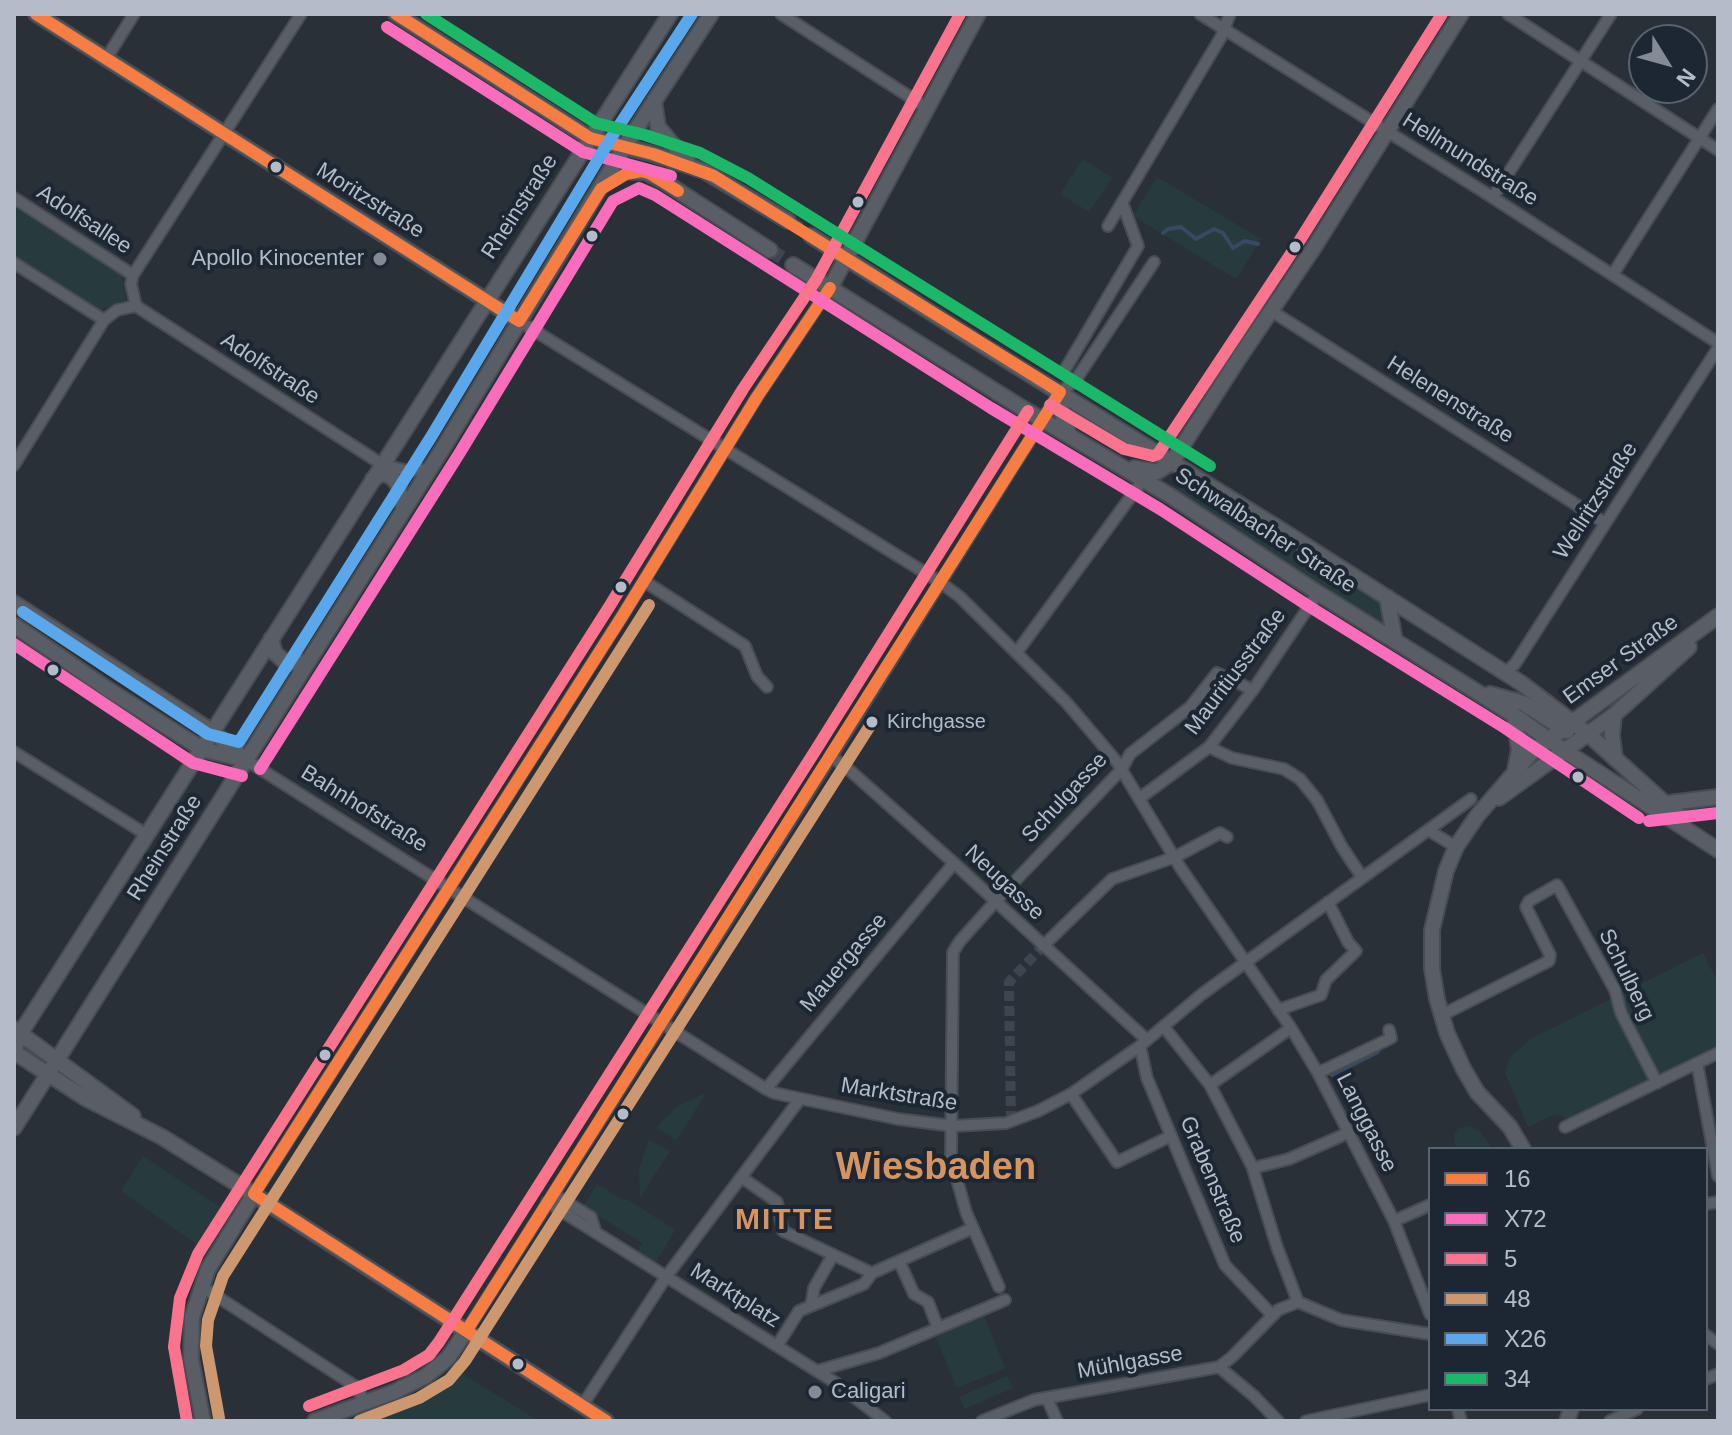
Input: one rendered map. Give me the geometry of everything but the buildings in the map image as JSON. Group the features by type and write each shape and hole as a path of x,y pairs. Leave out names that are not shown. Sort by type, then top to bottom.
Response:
{"main road":[{"name":"Moritzstraße","path":"36,14 519,321"},
{"path":"396,14 590,138 695,168 714,176 788,221"},
{"name":"Rheinstraße","path":"14,1051 17,1031 147,835 670,14"},
{"name":"Rheinstraße","path":"14,1128 430,469 625,146 711,14"},
{"path":"830,288 978,14"},
{"path":"1118,464 1157,472 1172,462 1239,358 1273,312 1461,14"},
{"path":"654,101 658,127 695,168"},
{"path":"601,189 631,172 666,158"},
{"path":"631,172 645,172 663,181 770,250"},
{"name":"Schwalbacher Straße","path":"811,236 1505,673 1567,725 1588,734 1657,801 1716,848"},
{"name":"Schwalbacher Straße","path":"793,265 1118,464 1474,689 1565,751 1657,801"},
{"path":"1060,392 1061,413 1069,434"},
{"path":"373,479 383,473 393,478 398,485 404,510"},
{"path":"1387,597 1395,641"},
{"name":"Bahnhofstraße","path":"14,603 213,732 246,760"},
{"name":"Emser Straße","path":"1477,816 1614,715 1718,617"},
{"name":"Emser Straße","path":"1477,816 1514,770 1549,739 1718,617"},
{"name":"Bahnhofstraße","path":"14,625 202,749 246,760"},
{"path":"271,639 275,653 284,661 296,664 308,661"},
{"path":"1474,689 1523,703 1567,725"},
{"path":"1514,715 1519,743 1514,770"},
{"path":"1614,715 1612,735 1615,759"},
{"path":"1657,801 1717,798"},
{"path":"1477,816 1456,847 1441,884 1432,930 1432,969 1454,1053 1470,1082 1510,1127 1522,1147"},
{"path":"17,1031 162,1137 606,1421"},
{"path":"14,1051 85,1098 162,1137"},
{"path":"203,1421 190,1347 192,1317 212,1261 254,1194"},
{"path":"315,1421 366,1403 426,1376 448,1358 467,1330"}],"street":[{"path":"106,59 134,14"},
{"path":"14,465 104,320 117,310 136,306 131,284 133,275 301,14"},
{"path":"781,14 927,108"},
{"name":"Hellmundstraße","path":"1200,14 1493,197 1718,346"},
{"path":"1108,226 1225,28 1230,14"},
{"path":"1508,14 1718,150"},
{"path":"1493,197 1611,14"},
{"path":"1613,274 1718,109"},
{"name":"Adolfsallee","path":"14,198 133,275"},
{"path":"1063,373 1138,246 1122,202"},
{"path":"467,1330 1042,419 1060,392 1075,381 1154,262"},
{"path":"14,263 104,320"},
{"path":"254,1194 644,581 766,383 830,288"},
{"name":"Adolfstraße","path":"136,306 383,465"},
{"name":"Helenenstraße","path":"1273,312 1605,523"},
{"path":"519,321 960,597 1066,702 1122,769 1245,963"},
{"name":"Wellritzstraße","path":"1505,673 1515,664 1718,346"},
{"path":"383,465 409,471 430,469"},
{"path":"1017,652 1143,480"},
{"path":"644,581 745,646 757,676 767,687"},
{"name":"Mauritiusstraße","path":"1140,798 1209,747 1253,690 1318,593"},
{"name":"Schulgasse","path":"999,1287 973,1228 951,1158 951,961 960,941 1122,769 1130,754 1190,707 1217,673 1253,690"},
{"path":"1209,747 1232,758 1284,769 1300,779 1317,800 1362,877"},
{"path":"14,752 147,835"},
{"name":"Neugasse","path":"831,757 954,863 1144,1043"},
{"name":"Bahnhofstraße","path":"246,760 663,1022"},
{"name":"Marktstraße","path":"663,1022 766,1089 800,1099 918,1123 992,1125 1019,1119 1071,1094 1144,1043 1202,994 1471,799"},
{"path":"1428,830 1456,847"},
{"path":"1043,946 1112,879 1175,857 1220,833 1227,837"},
{"name":"Mauergasse","path":"766,1089 954,863"},
{"name":"Schulberg","path":"1442,1015 1549,961 1550,955 1526,907 1529,901 1557,885 1615,990 1621,1013 1657,1083"},
{"path":"1278,1010 1321,995 1326,980 1356,951 1348,942 1328,902"},
{"name":"Langgasse","path":"1245,963 1318,1073 1394,1221 1428,1309"},
{"path":"1164,1027 1210,1085 1253,1168 1298,1302"},
{"path":"1210,1085 1291,1028"},
{"path":"1318,1073 1391,1038 1389,1030"},
{"name":"Grabenstraße","path":"1144,1043 1147,1078 1225,1265 1272,1315"},
{"path":"1565,1127 1718,1053"},
{"path":"1697,1063 1718,1176"},
{"path":"1071,1094 1117,1162 1171,1136"},
{"name":"Marktplatz","path":"800,1099 666,1277 817,1371 885,1421"},
{"path":"1253,1168 1289,1159 1348,1133"},
{"path":"741,1177 777,1202 783,1231 872,1273"},
{"path":"550,1198 591,1217 596,1233 666,1277 582,1406"},
{"path":"1394,1221 1428,1206"},
{"path":"777,1346 799,1311 864,1284 872,1273 973,1228"},
{"path":"811,1306 814,1288 833,1255"},
{"path":"899,1261 914,1294 928,1302 938,1328"},
{"path":"201,1286 355,1386 366,1403"},
{"path":"817,1371 879,1353 1005,1300"},
{"path":"1278,1421 1219,1367 1278,1310 1298,1302 1341,1320 1428,1334"},
{"name":"Mühlgasse","path":"982,1421 1023,1403 1219,1367"},
{"path":"1306,1421 1428,1395"},
{"path":"1047,1398 1057,1421"},
{"path":"1610,1421 1632,1411"}],"green space":[{"path":"1083,159 1112,178 1089,212 1060,194"},
{"path":"1157,177 1261,239 1236,279 1133,216"},
{"path":"14,207 122,275 126,300 96,312 14,258"},
{"path":"1183,482 1233,515 1262,525 1400,614 1390,628 1175,493"},
{"path":"1703,953 1718,983 1718,1046 1570,1119 1555,1114 1528,1127 1505,1073 1510,1057 1532,1038"},
{"path":"703,1094 676,1141 657,1127 676,1107"},
{"path":"1470,1126 1479,1131 1491,1147 1456,1147 1454,1135 1460,1128"},
{"path":"649,1140 670,1151 640,1198 639,1168"},
{"path":"143,1156 226,1211 202,1248 121,1191"},
{"path":"597,1184 675,1230 656,1262 637,1251 642,1243 583,1206"},
{"path":"984,1316 1005,1368 957,1388 936,1337"},
{"path":"461,1373 539,1421 361,1421 421,1400"},
{"path":"1007,1376 1013,1388 965,1409 959,1397"}],"waterway":[{"path":"1163,233 1181,227 1196,239 1214,229 1223,233 1233,248 1245,241 1258,244"},
{"path":"1332,1075 1378,1052"}],"tunnel":[{"path":"788,221 811,236"},
{"path":"770,250 793,265"},
{"path":"1011,1121 1009,982 1043,946"}],"transit line":[{"name":"16","path":"36,14 519,321"},
{"name":"16","path":"396,14 590,138 653,154 714,176 1060,392"},
{"name":"34","path":"426,14 596,123 700,153 748,178 1210,466"},
{"name":"X26","path":"23,612 208,734 239,742 431,437 611,138 692,14"},
{"name":"5","path":"187,1421 174,1347 180,1298 198,1254 609,607 743,389 816,280 960,14"},
{"name":"5","path":"1050,405 1124,449 1153,456 1158,454 1300,240 1442,14"},
{"name":"X72","path":"387,27 583,152 671,176"},
{"name":"16","path":"519,321 601,189 626,174 641,171 678,191"},
{"name":"X72","path":"260,769 459,454 613,201 639,188 655,195 991,408 1160,509 1505,728 1639,818"},
{"name":"16","path":"254,1194 623,615 757,397 830,288"},
{"name":"16","path":"467,1330 1060,392"},
{"name":"5","path":"309,1406 404,1370 429,1355 439,1342 1028,411"},
{"name":"48","path":"219,1418 206,1346 208,1320 223,1276 649,605"},
{"name":"X72","path":"14,644 193,763 242,776"},
{"name":"48","path":"359,1421 419,1398 449,1380 465,1361 873,721"},
{"name":"X72","path":"1649,821 1718,813"},
{"name":"16","path":"254,1194 606,1421"}],"place":[{"name":"Apollo Kinocenter","path":"380,259"},
{"name":"Kirchgasse","path":"872,722"},
{"name":"Caligari","path":"815,1392"}],"district":[{"name":"Wiesbaden","path":"936,1169"},
{"name":"MITTE","path":"785,1221"}]}
